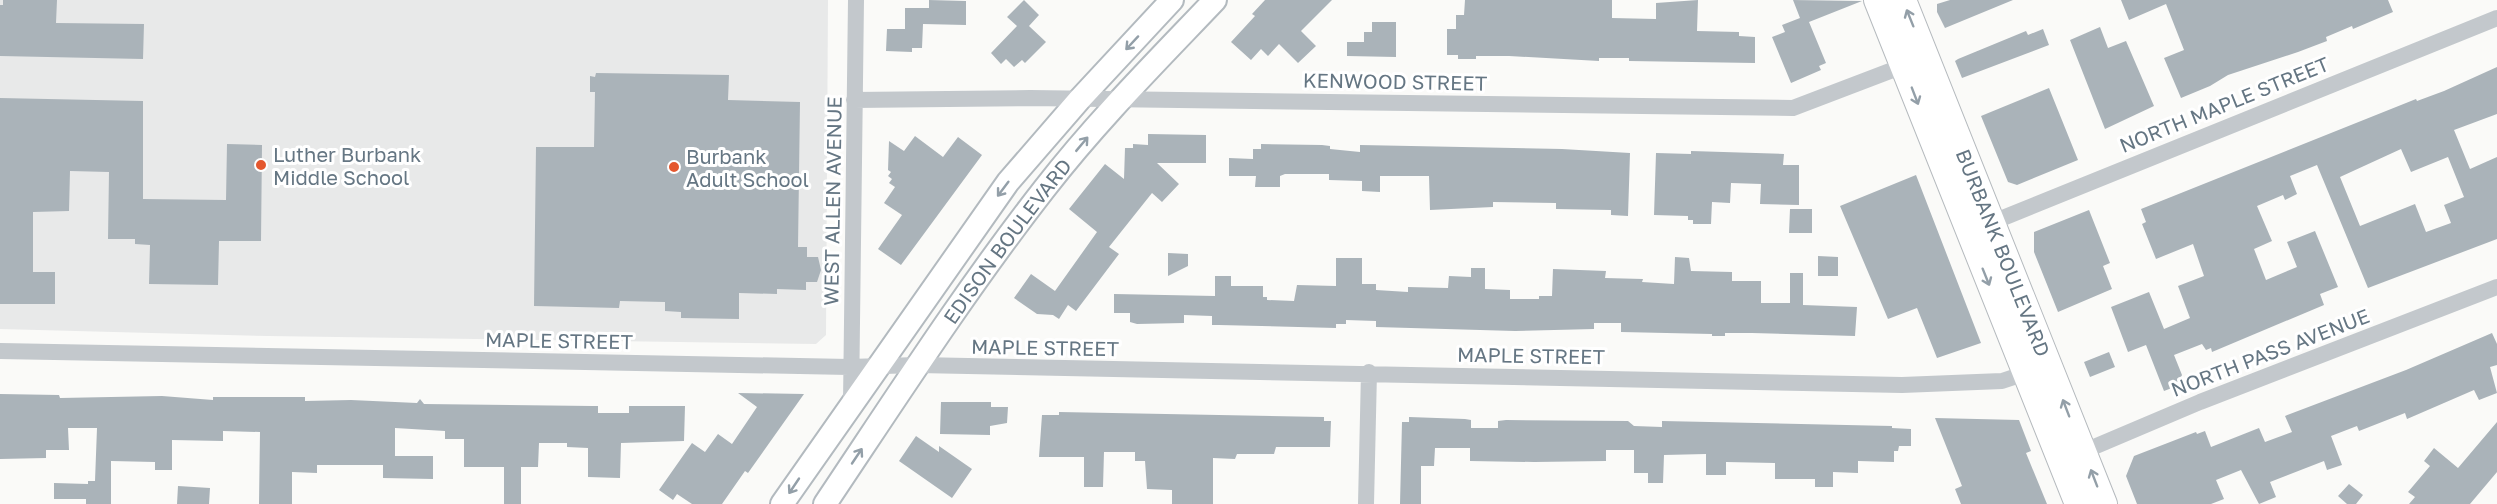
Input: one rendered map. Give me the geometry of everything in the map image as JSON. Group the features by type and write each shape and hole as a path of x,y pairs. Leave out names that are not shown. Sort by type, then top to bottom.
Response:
{"main road":[{"name":"EDISON BOULEVARD","path":"782,504 1008,182 1079,100 1172,0"},
{"name":"EDISON BOULEVARD","path":"825,504 918,365 1046,187 1119,101 1215,0"},
{"name":"BURBANK BOULEVARD","path":"1903,0 1915,62 1968,232 2025,375 2072,456 2104,504"},
{"name":"BURBANK BOULEVARD","path":"1879,1 1915,62 1992,222 2049,364 2072,456 2078,504"}],"street":[{"name":"WEST ALLEN AVENUE","path":"851,403 849,367 856,0"},
{"name":"NORTH MAPLE STREET","path":"1968,232 2497,18"},
{"name":"KENWOOD STREET","path":"854,100 1278,100 1793,108 1915,62"},
{"name":"NORTH PASS AVENUE","path":"2072,456 2200,402 2497,286"},
{"name":"MAPLE STREET","path":"0,351 849,367 918,365 1369,372 1902,385 2002,381 2025,375 2049,364"},
{"path":"1366,504 1369,372"}],"shaded area":[{"name":"Luther Burbank Middle School","path":"0,0 828,0 826,335 816,344 268,336 0,329"}],"building":[{"path":"3,0 57,0 56,23 144,24 143,59 0,56 0,5 3,5"},
{"path":"929,0 966,1 966,25 923,24 922,48 912,48 912,52 886,51 887,29 905,29 905,8 929,8"},
{"path":"1024,0 1039,15 1029,26 1046,42 1025,63 1022,60 1014,67 1006,59 1001,64 991,53 1017,26 1007,17"},
{"path":"1265,0 1332,0 1301,31 1316,46 1298,63 1279,44 1268,56 1261,49 1251,60 1231,42 1255,16 1252,14"},
{"path":"1465,0 1612,0 1612,18 1656,19 1656,3 1698,0 1697,31 1739,32 1739,36 1755,37 1755,63 1629,61 1629,58 1599,58 1599,61 1509,56 1476,56 1476,59 1458,59 1458,55 1447,55 1447,29 1456,29 1456,15 1464,15"},
{"path":"1793,0 1862,1 1809,22 1826,63 1819,66 1821,70 1791,83 1772,37 1785,32 1782,25 1800,18"},
{"path":"1950,0 2013,0 1945,28 1937,12 1937,4"},
{"path":"2121,0 2388,0 2393,12 2353,29 2352,26 2326,37 2327,41 2228,75 2210,86 2181,98 2164,58 2184,50 2166,4 2129,20"},
{"path":"1372,22 1396,22 1396,57 1347,56 1347,42 1364,42 1364,32 1372,32"},
{"path":"2100,27 2108,48 2126,41 2154,106 2105,129 2070,40"},
{"path":"2043,29 2049,45 1962,78 1955,61 1958,59 2026,31 2028,35"},
{"path":"2497,67 2497,114 2454,130 2470,169 2497,157 2497,239 2368,288 2317,165 2290,176 2297,194 2285,200 2283,195 2257,206 2272,241 2254,249 2266,280 2297,267 2287,242 2315,231 2338,287 2320,294 2324,305 2212,352 2211,348 2206,350 2202,344 2174,355 2182,375 2177,386 2164,391 2146,345 2128,352 2111,307 2149,292 2164,329 2190,318 2178,286 2204,276 2193,244 2156,259 2142,224 2146,222 2141,209 2416,99 2417,101","holes":["2401,149 2411,172 2448,157 2464,197 2444,205 2451,223 2426,232 2415,204 2360,226 2340,177"]},
{"path":"596,73 729,75 728,100 800,102 798,247 807,247 807,257 818,257 821,270 817,282 806,282 806,290 777,289 777,294 739,293 739,319 681,318 681,312 665,311 665,302 620,301 619,308 534,306 536,147 594,147 595,92 590,92 590,76 595,77"},
{"path":"2049,88 2078,160 2017,185 2008,182 1981,116"},
{"path":"0,98 143,101 143,199 226,200 227,144 262,145 261,241 219,241 218,285 149,284 150,245 135,244 135,239 108,239 109,172 70,171 69,211 33,212 33,272 55,272 55,304 0,304"},
{"path":"1148,134 1206,135 1206,163 1157,163 1179,184 1162,202 1152,193 1109,247 1119,254 1076,311 1068,305 1059,319 1053,315 1037,314 1014,298 1031,274 1055,291 1097,232 1069,209 1105,164 1124,179 1125,148 1133,148 1133,144 1148,145"},
{"path":"915,136 943,157 958,137 982,155 901,265 878,249 902,215 884,203 895,187 889,183 892,179 888,176 891,172 888,170 889,141 904,151"},
{"path":"1261,144 1322,145 1330,146 1330,149 1360,152 1360,145 1562,149 1630,153 1628,216 1611,215 1611,210 1556,209 1556,203 1493,202 1493,207 1430,210 1429,176 1380,176 1380,192 1362,191 1362,181 1329,180 1329,174 1285,174 1280,176 1280,187 1255,187 1256,176 1229,176 1229,158 1253,159 1253,149 1261,149"},
{"path":"1691,151 1784,154 1783,165 1799,165 1799,205 1760,204 1761,184 1731,183 1730,203 1712,202 1711,224 1693,224 1693,220 1688,220 1688,216 1654,215 1656,153 1691,154"},
{"path":"1916,175 1981,343 1937,358 1917,308 1888,319 1840,206"},
{"path":"1790,209 1812,209 1812,233 1789,233"},
{"path":"2089,210 2110,263 2103,266 2112,289 2058,312 2034,252 2034,232"},
{"path":"1168,253 1188,254 1188,266 1168,276"},
{"path":"1818,256 1838,257 1838,276 1818,276"},
{"path":"1675,257 1689,258 1691,271 1732,272 1732,281 1761,281 1761,303 1790,303 1790,273 1803,273 1803,305 1857,307 1855,336 1725,333 1725,336 1712,336 1712,334 1621,332 1621,323 1594,323 1594,329 1515,331 1376,327 1376,321 1346,320 1346,324 1336,324 1336,328 1212,325 1212,316 1184,315 1184,323 1137,324 1130,322 1130,313 1114,313 1114,294 1215,296 1215,276 1231,276 1231,286 1263,286 1263,297 1267,297 1267,300 1294,301 1297,285 1336,286 1336,258 1362,258 1362,284 1376,284 1376,290 1408,292 1408,287 1448,288 1449,276 1471,277 1471,268 1485,268 1485,289 1510,290 1510,299 1539,299 1539,296 1552,296 1553,269 1606,271 1605,278 1643,279 1642,282 1674,284"},
{"path":"2492,333 2497,344 2497,365 2490,367 2497,393 2479,400 2474,390 2407,419 2405,413 2359,431 2357,426 2331,436 2342,465 2327,470 2324,461 2270,482 2276,497 2259,504 2241,470 2216,480 2224,499 2211,504 2137,504 2126,476 2134,456 2196,432 2197,434 2205,431 2211,447 2259,428 2265,442 2292,432 2285,416 2406,370"},
{"path":"2109,352 2115,367 2090,377 2084,362"},
{"path":"738,393 804,394 748,473 745,471 722,504 692,504 677,494 673,500 659,490 692,443 705,452 718,434 732,444 757,407"},
{"path":"0,394 59,395 60,398 162,396 213,400 213,397 305,397 305,401 351,400 417,403 420,399 424,404 598,406 598,413 629,413 629,406 685,406 684,441 621,443 620,478 588,477 588,448 567,447 567,443 539,443 538,467 521,467 521,504 504,504 504,467 464,467 464,439 445,439 445,431 395,428 395,456 433,456 433,479 383,478 383,465 317,465 317,473 292,472 292,504 259,504 260,432 223,431 223,441 172,440 172,470 155,470 155,462 111,461 111,504 86,504 86,499 54,499 54,483 88,484 88,481 95,481 97,428 68,428 69,450 46,450 46,458 0,459"},
{"path":"941,402 991,402 991,407 1008,407 1007,423 990,426 990,435 940,434"},
{"path":"1059,412 1324,417 1324,421 1331,421 1330,447 1276,447 1274,454 1237,454 1235,459 1213,458 1213,504 1172,504 1172,490 1147,489 1145,461 1135,461 1135,452 1104,452 1103,487 1084,487 1084,457 1039,457 1042,415 1059,415"},
{"path":"1409,417 1471,420 1471,428 1498,428 1498,421 1506,420 1628,421 1634,426 1662,427 1662,421 1892,426 1892,428 1911,429 1911,446 1899,446 1898,451 1894,451 1894,462 1858,461 1858,473 1833,472 1833,487 1815,487 1815,479 1775,479 1775,463 1726,462 1726,475 1706,475 1706,454 1664,455 1663,483 1648,483 1648,473 1634,473 1634,450 1606,450 1606,461 1534,462 1470,461 1470,448 1435,448 1434,466 1421,466 1421,504 1400,504 1402,422 1409,422"},
{"path":"1935,418 2019,420 2031,451 2026,453 2047,504 1961,504 1955,489 1962,486"},
{"path":"2497,422 2497,472 2470,504 2409,504 2415,497 2408,492 2430,466 2424,461 2434,448 2458,468"},
{"path":"916,436 939,452 939,446 972,469 952,498 899,461"},
{"path":"2349,484 2363,495 2356,504 2347,504 2338,496"},
{"path":"178,486 210,488 209,504 177,504"}],"place":[{"name":"Luther Burbank Middle School","path":"261,165"},
{"name":"Burbank Adult School","path":"674,167"}]}
